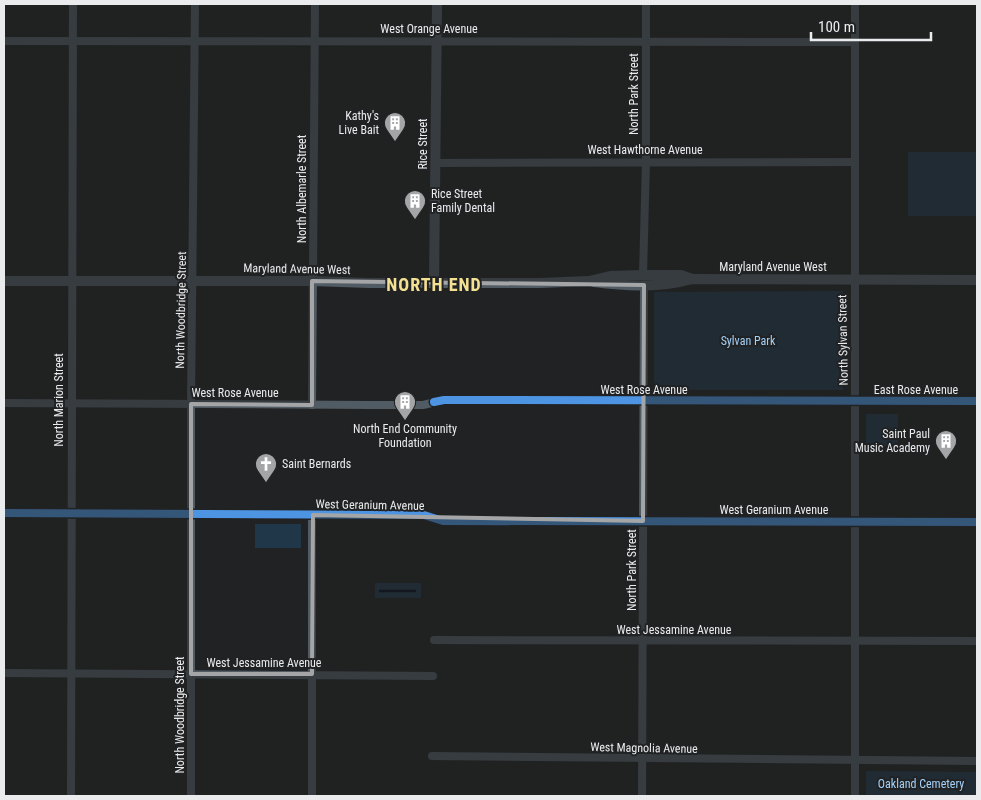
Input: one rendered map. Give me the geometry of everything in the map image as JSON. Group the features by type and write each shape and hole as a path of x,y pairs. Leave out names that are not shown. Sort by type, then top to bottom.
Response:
{"main road":[{"name":"Rice Street","path":"434,284 437,4"},
{"name":"Maryland Avenue West","path":"4,281 312,280 434,284 540,284 643,280 681,275 692,280 977,280"}],"street":[{"name":"North Marion Street","path":"70,796 73,4"},
{"name":"North Woodbridge Street","path":"191,796 191,404 195,4"},
{"name":"North Albemarle Street","path":"312,405 315,4"},
{"name":"North Park Street","path":"642,796 643,280 646,161 646,4"},
{"name":"North Sylvan Street","path":"855,4 855,796"},
{"name":"West Orange Avenue","path":"4,41 855,42"},
{"name":"West Hawthorne Avenue","path":"436,163 855,162"},
{"name":"West Rose Avenue","path":"4,403 423,405 444,400 644,402 855,401"},
{"name":"East Rose Avenue","path":"855,401 977,400"},
{"name":"West Geranium Avenue","path":"4,513 312,516 424,515 444,521 977,522"},
{"path":"312,516 312,796"},
{"name":"West Jessamine Avenue","path":"434,640 643,642 977,641"},
{"name":"West Jessamine Avenue","path":"4,673 433,676"},
{"name":"West Magnolia Avenue","path":"432,756 977,761"}],"highlighted area":[{"path":"312,281 644,285 643,521 313,515 312,674 191,674 191,404 312,405"}],"green space":[{"path":"908,152 977,152 977,216 908,216"},
{"name":"Sylvan Park","path":"843,291 843,390 654,390 654,292"},
{"path":"866,414 898,414 898,446 866,446"},
{"path":"255,524 301,524 301,548 255,548"},
{"path":"375,583 421,583 421,598 375,598"},
{"name":"Oakland Cemetery","path":"866,771 977,772 977,796 866,796"}],"waterway":[{"path":"380,591 415,591"}],"cycle path":[{"path":"434,402 444,400 977,401"},
{"path":"4,513 424,515 443,521 977,522"}],"place":[{"name":"Kathy's Live Bait","path":"395,142"},
{"name":"Rice Street Family Dental","path":"415,220"},
{"name":"North End Community Foundation","path":"405,421"},
{"name":"Saint Paul Music Academy","path":"946,460"},
{"name":"Saint Bernards","path":"266,483"}],"district":[{"name":"NORTH END","path":"434,284"}]}
